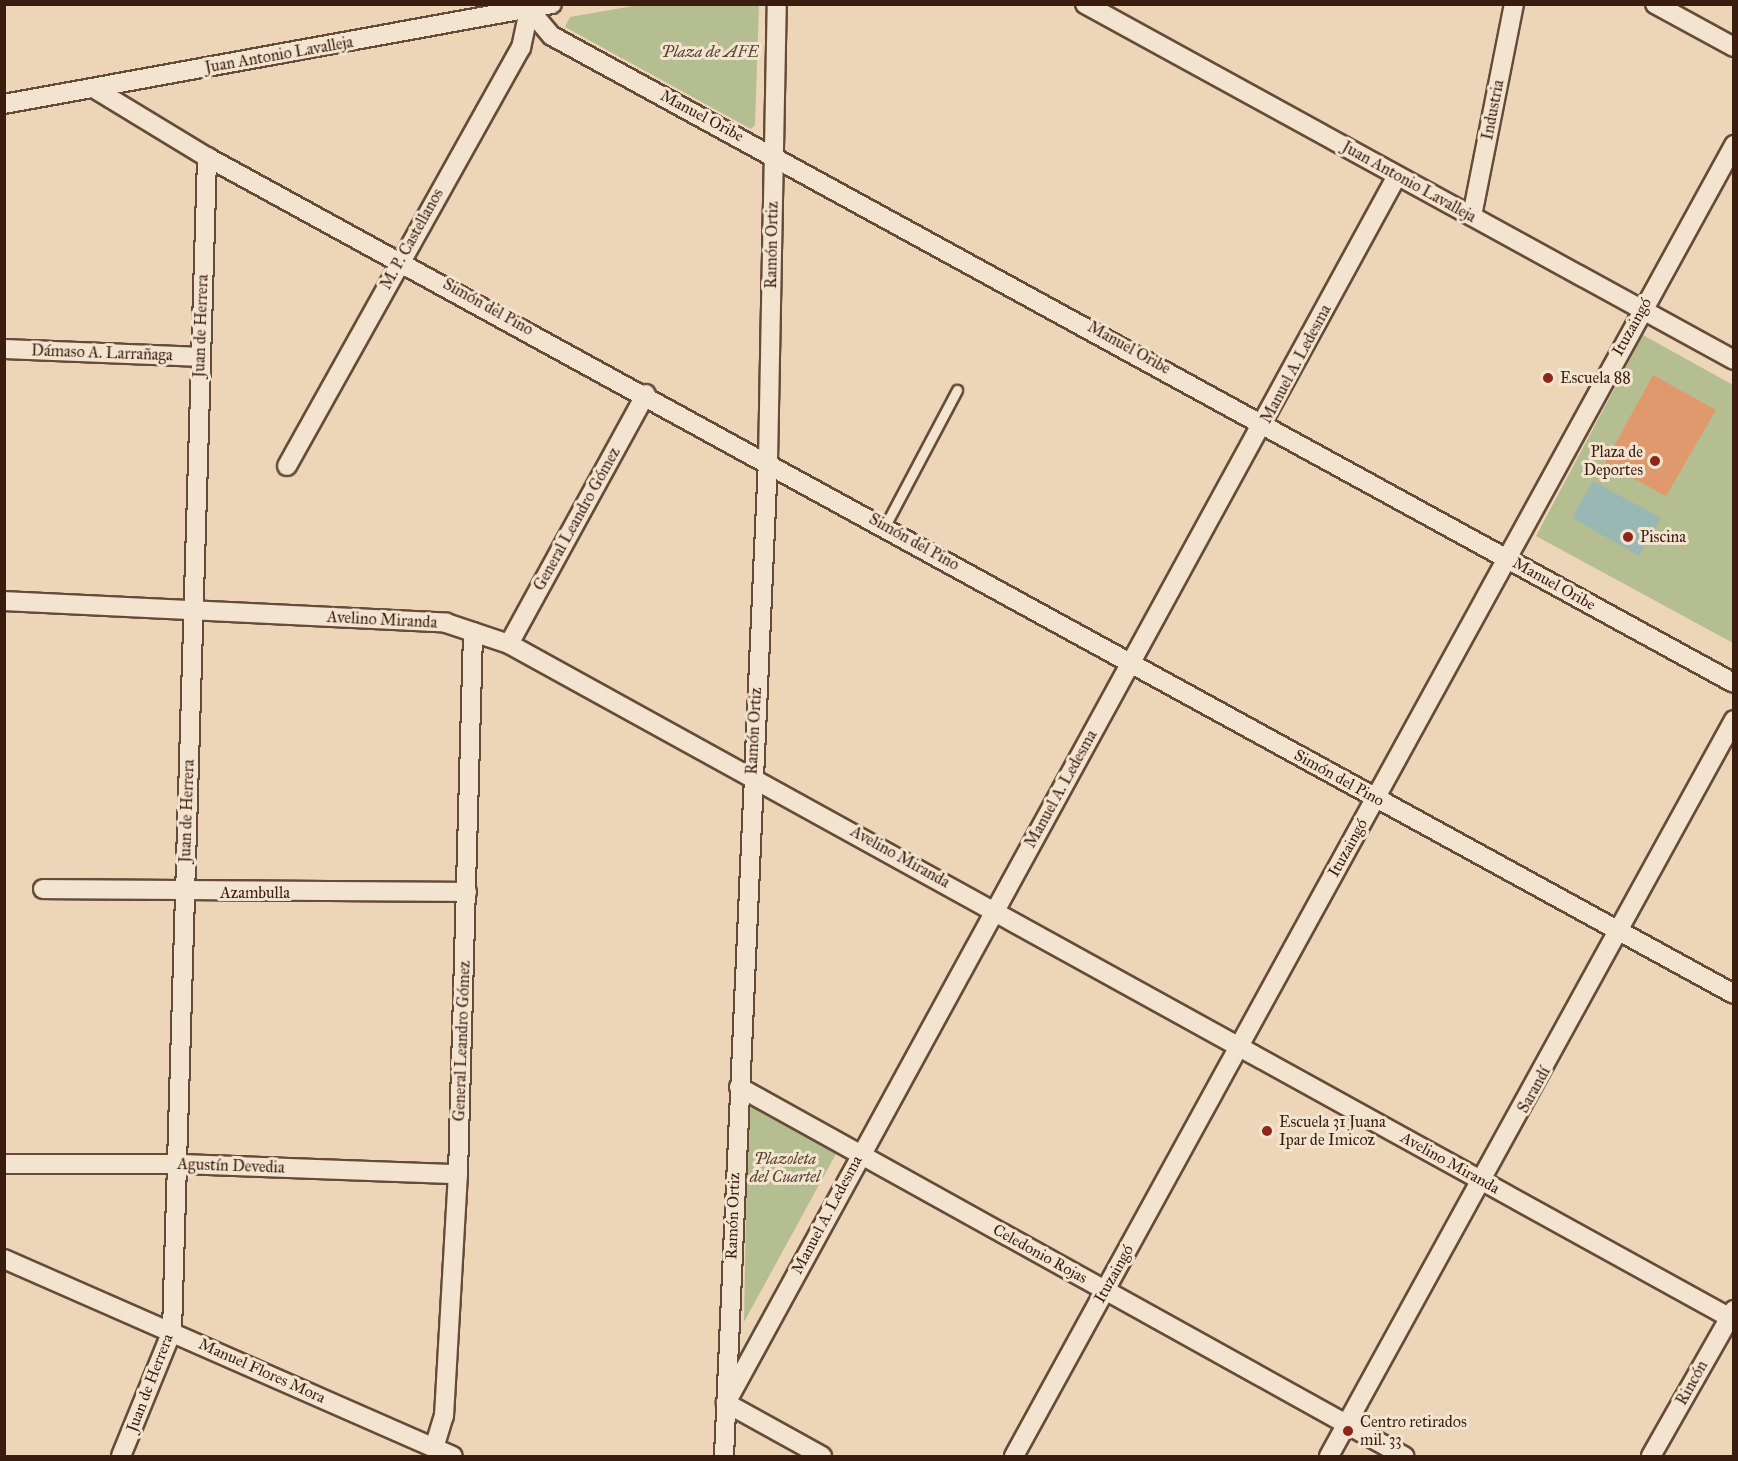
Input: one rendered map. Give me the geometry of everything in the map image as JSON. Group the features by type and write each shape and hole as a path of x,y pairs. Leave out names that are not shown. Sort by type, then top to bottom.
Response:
{"street":[{"name":"Juan Antonio Lavalleja","path":"4,104 552,4"},
{"name":"Ramón Ortiz","path":"724,1456 752,774 768,461 777,4"},
{"name":"Juan Antonio Lavalleja","path":"1085,4 1734,360"},
{"name":"Industria","path":"1472,216 1514,4"},
{"path":"1655,4 1734,47"},
{"name":"Manuel Oribe","path":"530,9 552,36 774,154 1734,683"},
{"name":"M. P. Castellanos","path":"287,466 521,48 530,9"},
{"name":"Simón del Pino","path":"94,89 207,157 401,259 1734,994"},
{"name":"Ituzaingó","path":"1014,1456 1505,556 1734,145"},
{"name":"Juan de Herrera","path":"121,1456 172,1331 181,1164 185,893 207,157"},
{"name":"Manuel A. Ledesma","path":"726,1403 860,1154 1265,423 1397,176"},
{"name":"Dámaso A. Larrañaga","path":"4,349 200,357"},
{"name":"General Leandro Gómez","path":"509,644 646,394"},
{"name":"Avelino Miranda","path":"4,601 436,622 509,644 752,774 1238,1047 1732,1316"},
{"name":"General Leandro Gómez","path":"434,1448 444,1416 458,1174 473,632"},
{"name":"Sarandí","path":"1329,1456 1483,1181 1734,720"},
{"name":"Azambulla","path":"43,889 185,893 467,892"},
{"name":"Celedonio Rojas","path":"739,1087 1404,1456"},
{"name":"Agustín Devedia","path":"4,1164 181,1164 458,1174"},
{"name":"Manuel Flores Mora","path":"4,1259 453,1456"},
{"name":"Rincón","path":"1651,1456 1732,1316"},
{"path":"726,1403 822,1456"}],"lane":[{"path":"885,526 957,390"}],"green space":[{"name":"Plaza de AFE","path":"639,5 759,5 755,125 751,129 565,27 570,17"},
{"name":"Plaza de Deportes","path":"1643,335 1733,385 1733,643 1536,536"},
{"name":"Plazoleta del Cuartel","path":"748,1104 837,1152 744,1322"}],"water":[{"name":"Piscina","path":"1593,481 1661,518 1639,556 1572,518"}],"building":[{"path":"1653,375 1716,410 1666,496 1605,463"}],"place":[{"name":"Escuela 88","path":"1548,378"},
{"name":"Plaza de Deportes","path":"1655,461"},
{"name":"Piscina","path":"1628,537"},
{"name":"Escuela 31 Juana Ipar de Imicoz","path":"1267,1131"},
{"name":"Centro retirados mil. 33","path":"1348,1431"}]}
